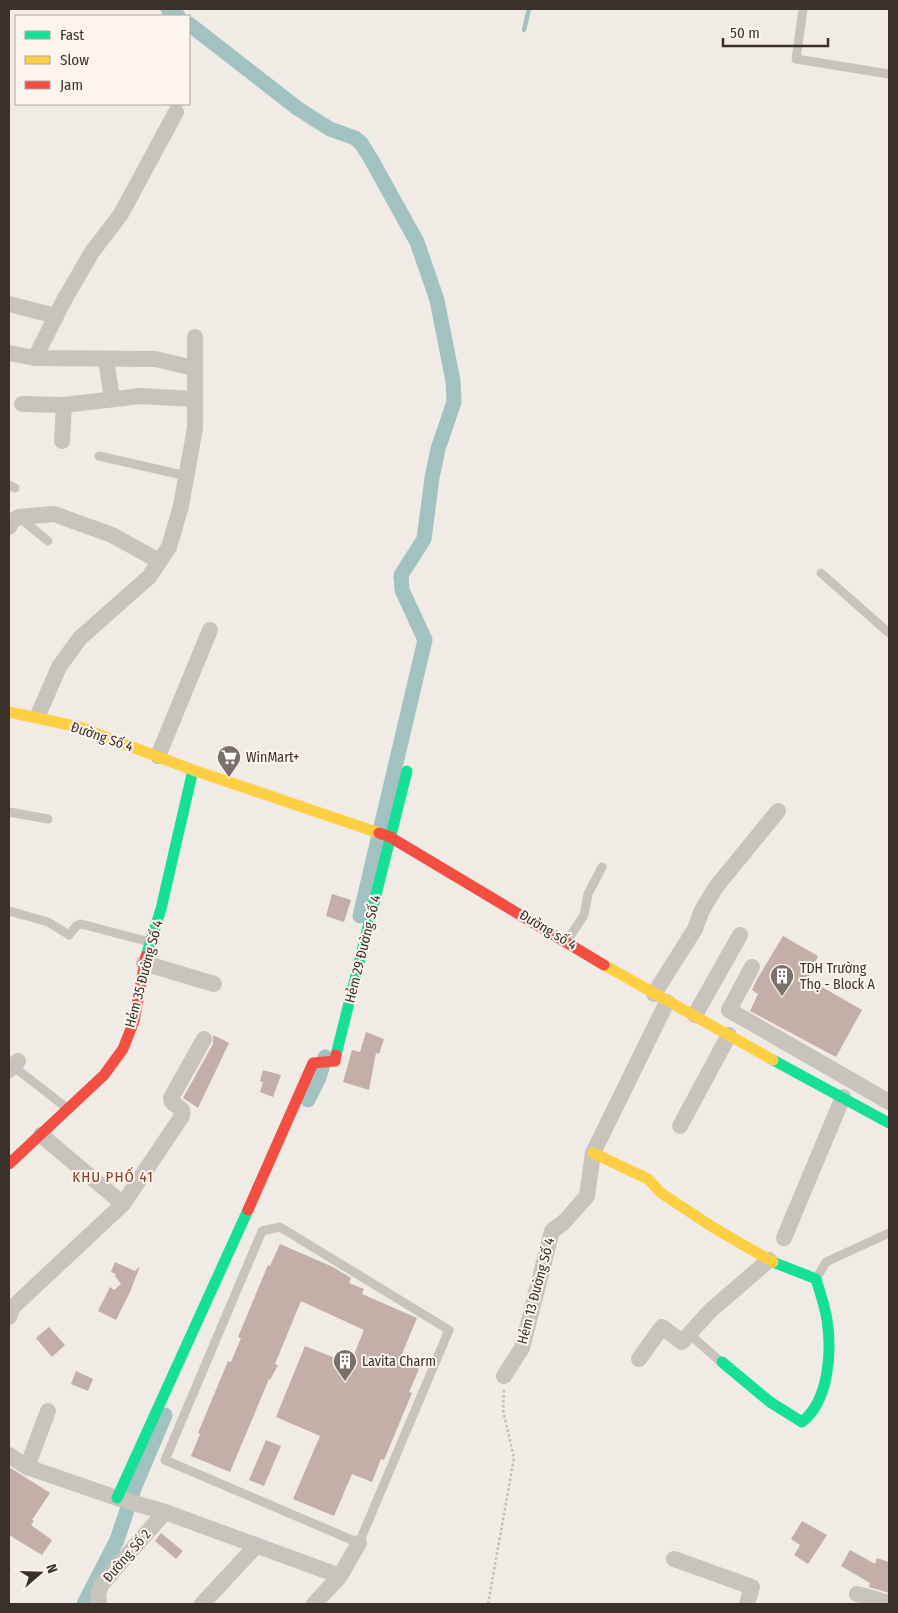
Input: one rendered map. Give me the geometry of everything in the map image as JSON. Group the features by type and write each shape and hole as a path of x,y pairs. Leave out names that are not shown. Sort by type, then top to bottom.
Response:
{"street":[{"path":"36,358 56,316 92,252 121,214 176,112"},
{"path":"9,304 56,316"},
{"path":"38,714 59,667 80,638 149,577 169,547 187,476 195,428 195,337"},
{"path":"9,353 36,358 155,360 194,368"},
{"path":"106,359 112,399"},
{"path":"22,404 64,405 141,396 194,399"},
{"path":"62,441 64,405"},
{"path":"14,522 54,514 112,535 159,561"},
{"path":"158,756 210,630"},
{"name":"Đường Số 4","path":"9,712 38,714 193,770"},
{"name":"Đường số 4","path":"193,770 390,837 661,998 889,1123"},
{"name":"Hẻm 35 Đường Số 4","path":"9,1164 104,1075 123,1048 134,1021 144,964 161,910 193,770"},
{"name":"Hẻm 29 Đường Số 4","path":"117,1498 168,1378 239,1229 313,1063 335,1061 407,770"},
{"name":"Hẻm 13 Đường Số 4","path":"504,1376 522,1348 552,1231 564,1222 587,1196 594,1153 661,998 695,929 702,910 716,887 778,811"},
{"path":"695,1015 740,935"},
{"path":"144,964 214,984"},
{"path":"752,967 728,1010 889,1102"},
{"path":"680,1126 730,1035"},
{"path":"9,1317 13,1307 123,1204 182,1116 182,1110 172,1102 171,1098 204,1039"},
{"path":"784,1238 843,1097"},
{"path":"40,1134 123,1204"},
{"path":"594,1153 648,1180 661,1193 769,1260 816,1279 828,1327 821,1398 809,1418 802,1422 792,1417 755,1392 722,1362"},
{"path":"639,1359 662,1327 682,1342 710,1311 769,1260"},
{"path":"27,1467 48,1411"},
{"path":"9,1455 27,1467 117,1498 165,1512 340,1576"},
{"name":"Đường Số 2","path":"99,1604 101,1585 165,1512"},
{"path":"314,1604 340,1576 359,1542"},
{"path":"202,1604 256,1546"},
{"path":"674,1559 752,1587 747,1604"},
{"path":"856,1599 889,1603"}],"lane":[{"path":"803,9 796,59 889,74"},
{"path":"99,456 187,476"},
{"path":"14,522 48,541"},
{"path":"822,574 889,633"},
{"path":"9,812 48,820"},
{"path":"567,941 584,915 588,894 602,867"},
{"path":"9,911 48,922 70,935 76,926 81,924 151,942"},
{"path":"12,1064 68,1109"},
{"path":"280,1227 449,1330 359,1542 164,1460 262,1231 280,1227"},
{"path":"816,1279 826,1262 889,1233"},
{"path":"689,1334 722,1362"}],"path":[{"path":"488,1604 514,1458 511,1438 503,1410 504,1376"}],"building":[{"path":"332,894 351,900 344,922 326,916"},
{"name":"TDH Trường Thọ - Block A","path":"783,936 818,956 809,976 815,983 862,1010 836,1057 750,1011 758,994 752,990"},
{"path":"366,1032 384,1039 379,1054 376,1053 369,1090 343,1082 352,1050 360,1052"},
{"path":"213,1035 229,1043 198,1108 183,1098 213,1044"},
{"path":"263,1070 281,1075 273,1097 260,1092 263,1082 260,1081"},
{"name":"Lavita Charm","path":"280,1244 333,1267 351,1278 349,1283 364,1289 362,1294 417,1318 399,1361 419,1369 409,1392 412,1393 384,1460 381,1459 372,1482 352,1474 334,1516 293,1499 320,1436 276,1417 305,1346 350,1364 364,1330 301,1301 275,1364 278,1365 269,1379 230,1472 191,1456 200,1434 198,1433 228,1361 231,1362 241,1338 238,1337 268,1265 270,1266"},
{"path":"115,1262 135,1271 140,1266 116,1320 98,1311 110,1287 114,1290 121,1284 115,1276 116,1274 111,1272"},
{"path":"49,1327 65,1345 52,1357 36,1338"},
{"path":"76,1371 93,1379 88,1391 71,1384"},
{"path":"266,1440 281,1446 264,1486 249,1480"},
{"path":"9,1467 50,1493 32,1520 34,1521 31,1525 52,1540 42,1555 9,1535"},
{"path":"802,1521 827,1535 808,1564 794,1555 800,1545 791,1539"},
{"path":"161,1533 183,1551 176,1559 155,1541"},
{"path":"850,1550 875,1564 877,1558 889,1562 889,1593 869,1587 870,1583 841,1566"}],"waterway":[{"path":"168,9 177,15"},
{"path":"524,30 529,9"},
{"path":"190,25 297,108 330,129 355,138 361,143 417,242 437,300 453,381 454,402 438,449 424,539 401,575 402,590 425,640 360,916"},
{"path":"308,1100 319,1078 325,1057"},
{"path":"84,1604 117,1540 135,1486 165,1415"}],"traffic: fast":[{"path":"146,956 161,909 193,770"},
{"path":"336,1055 407,771"},
{"path":"773,1060 889,1123"},
{"path":"117,1498 248,1210"},
{"path":"722,1362 770,1402 802,1422 818,1402 826,1375 829,1346 826,1315 816,1279 773,1262"}],"traffic: slow":[{"path":"9,712 79,727 193,770 379,833"},
{"path":"604,965 773,1060"},
{"path":"593,1153 648,1179 661,1193 714,1228 773,1262"}],"traffic: jam":[{"path":"379,833 390,837 604,965"},
{"path":"9,1164 104,1075 123,1049 134,1021 146,956"},
{"path":"248,1210 313,1063 335,1061 336,1055"}],"place":[{"name":"WinMart+","path":"229,778"},
{"name":"TDH Trường Thọ - Block A","path":"782,997"},
{"name":"Lavita Charm","path":"345,1382"}],"district":[{"name":"KHU PHỐ 41","path":"113,1177"}]}
